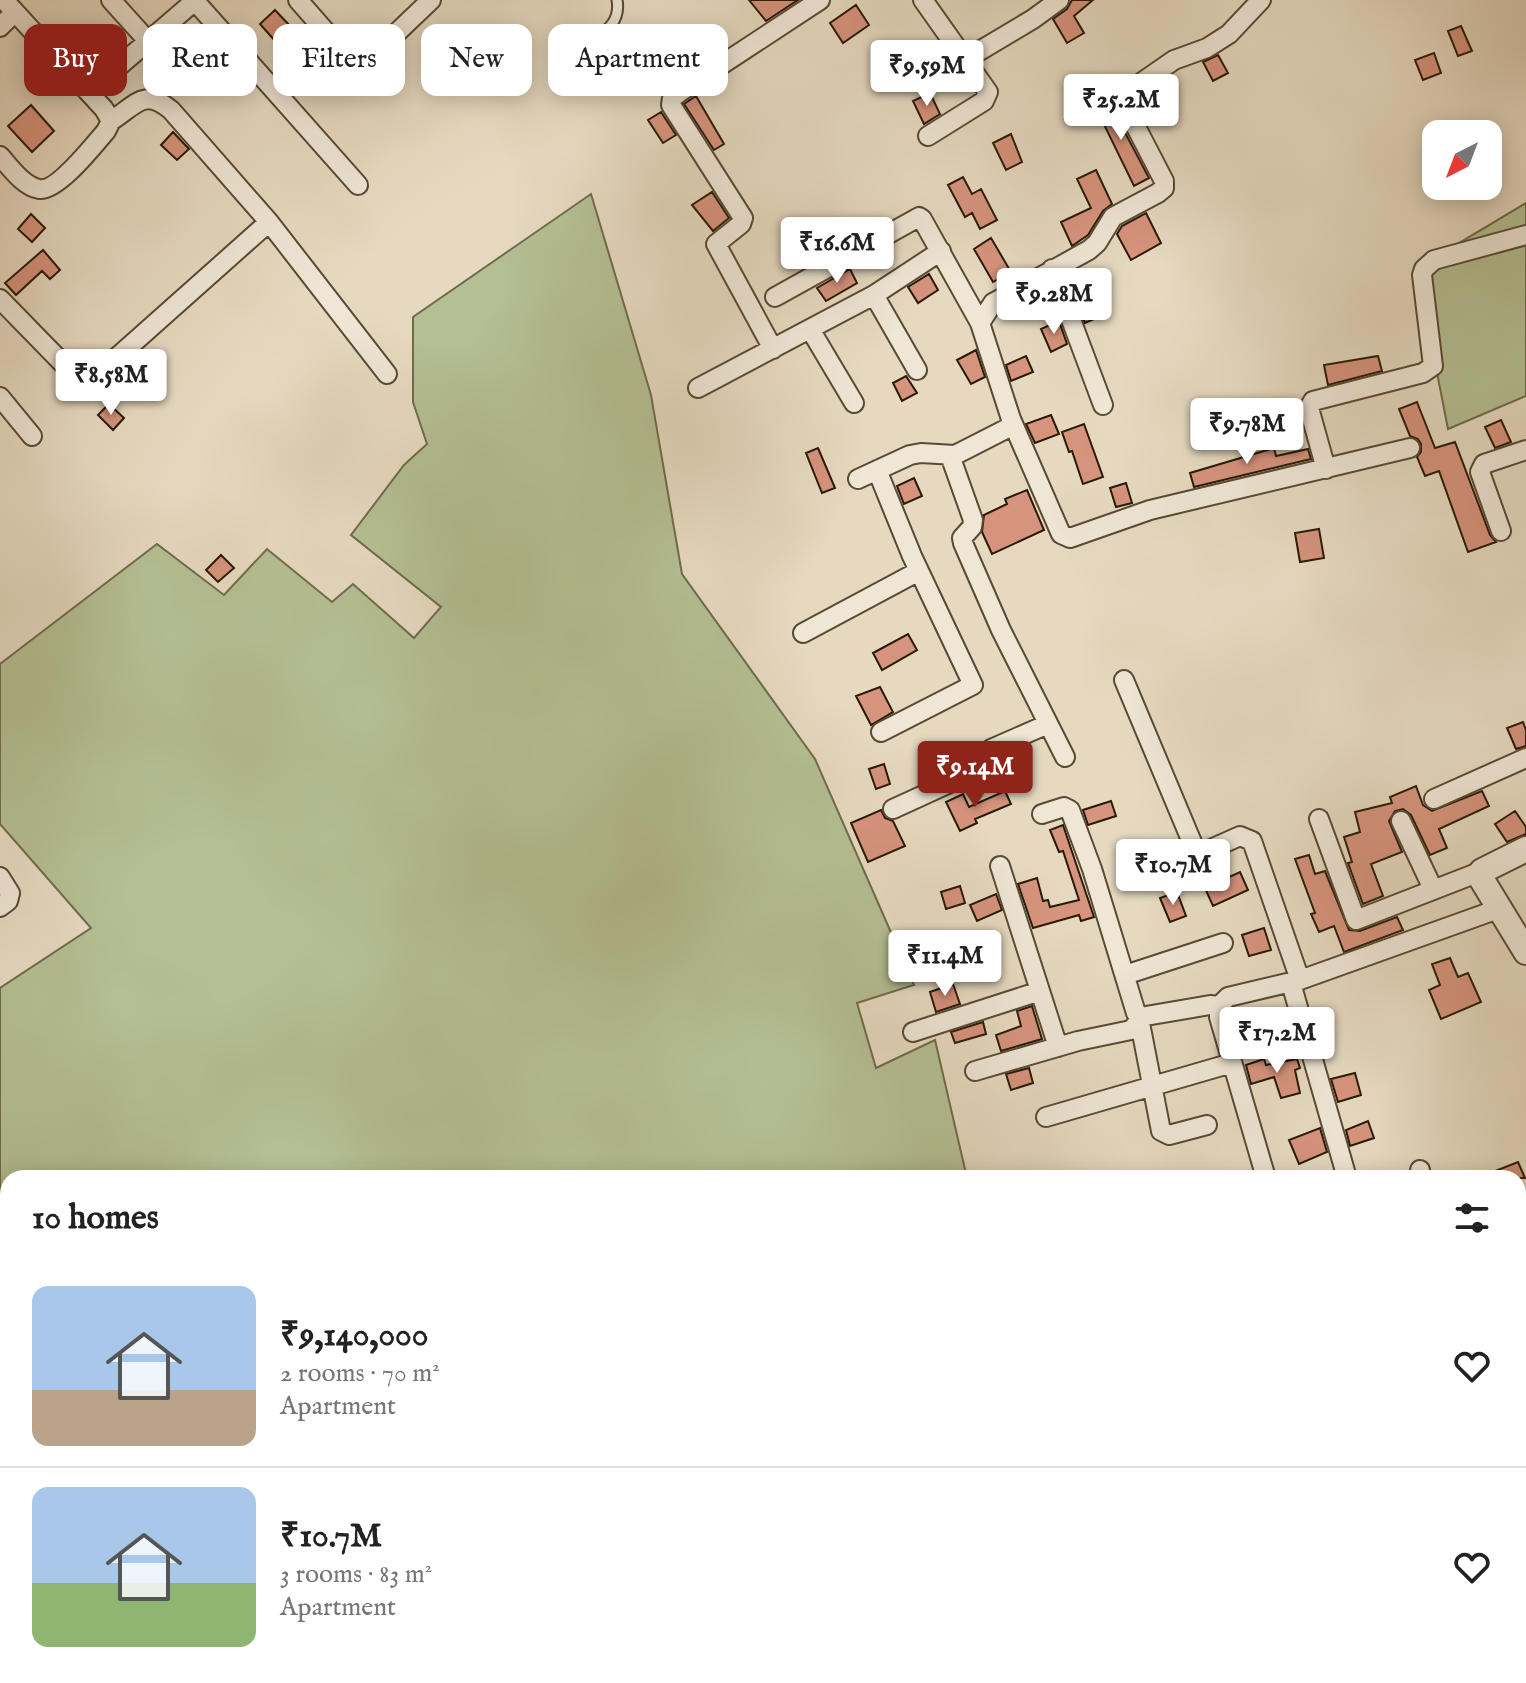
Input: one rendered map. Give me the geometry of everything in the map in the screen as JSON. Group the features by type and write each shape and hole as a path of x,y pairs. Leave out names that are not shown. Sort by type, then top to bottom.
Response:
{"street":[{"path":"111,0 143,35"},
{"path":"167,24 195,0 358,185"},
{"path":"298,0 347,56 356,64 363,65 431,0"},
{"path":"773,349 716,244 741,224 743,218 671,105 672,98 680,92 820,0"},
{"path":"923,0 988,92 988,97 928,136"},
{"path":"966,59 1059,0"},
{"path":"980,323 993,303 1094,247 1113,217 1164,188 1164,181 1122,100 1125,94 1174,60 1207,48 1229,34 1261,0"},
{"path":"0,27 10,6 27,24"},
{"path":"127,59 143,45"},
{"path":"92,96 111,121"},
{"path":"0,156 26,183 47,189 57,183 106,131 111,121 147,98 160,101 269,222 387,374"},
{"path":"775,297 914,217 922,219 980,323 1011,419 1065,538 1150,510 1410,448"},
{"path":"0,299 76,377 85,380 95,377 269,222"},
{"path":"1326,469 1309,408 1313,401 1423,373 1433,366 1422,275 1424,269 1434,260 1526,235"},
{"path":"698,388 874,295 941,251"},
{"path":"1052,269 1103,405"},
{"path":"874,295 917,370"},
{"path":"810,329 854,403"},
{"path":"0,397 32,436"},
{"path":"858,479 921,453 955,455 1006,429 1011,419"},
{"path":"1501,531 1481,468 1484,464 1526,450"},
{"path":"955,455 953,468 973,520 972,527 962,538 963,543 1001,630 1065,757"},
{"path":"877,470 919,571 973,685 881,732"},
{"path":"803,633 919,571"},
{"path":"1124,680 1194,847 1204,852 1240,836 1252,841 1296,982 1345,1170"},
{"path":"893,809 989,765 991,749 1048,724"},
{"path":"1434,799 1526,758"},
{"path":"1042,814 1064,807 1070,810 1092,869 1136,1013 1142,1020 1161,1131 1169,1135 1207,1125"},
{"path":"1319,819 1356,920 1482,871 1526,849"},
{"path":"1401,821 1433,889"},
{"path":"1000,866 1058,1047"},
{"path":"1482,871 1480,880 1524,945"},
{"path":"0,877 10,893 8,901 0,907"},
{"path":"1264,1170 1219,1017 1219,1006 1228,997 1296,982 1501,908"},
{"path":"1125,975 1223,943"},
{"path":"913,1032 1040,991"},
{"path":"975,1071 1131,1030 1142,1020 1210,1005 1219,1006"},
{"path":"1046,1117 1232,1063"}],"lane":[{"path":"612,24 616,19 617,0"}],"green space":[{"path":"591,194 651,395 682,574 815,759 914,985 857,1003 876,1068 935,1040 965,1170 0,1170 0,988 91,928 0,824 0,664 157,544 224,595 267,549 332,602 353,584 414,638 441,607 351,535 404,465 427,444 413,402 413,317"},
{"path":"1526,203 1526,396 1448,429 1418,275 1429,261"}],"building":[{"path":"749,0 798,0 766,21"},
{"path":"1072,0 1093,0 1074,16 1084,33 1067,43 1053,19 1067,9"},
{"path":"856,5 869,25 843,43 830,23"},
{"path":"275,10 288,24 273,24 273,39 260,24"},
{"path":"1461,26 1472,51 1458,56 1448,31"},
{"path":"1434,53 1441,73 1423,80 1415,60"},
{"path":"1218,55 1228,73 1213,81 1203,62"},
{"path":"930,93 940,114 924,124 913,101"},
{"path":"1111,95 1111,106 1149,178 1134,186 1094,104"},
{"path":"696,96 724,144 714,150 684,104"},
{"path":"31,105 54,131 32,152 8,126"},
{"path":"661,112 676,135 663,143 648,120"},
{"path":"173,132 189,149 177,160 161,145"},
{"path":"1011,134 1022,162 1006,170 993,143"},
{"path":"1096,170 1112,204 1103,211 1088,235 1072,246 1061,222 1091,208 1077,179"},
{"path":"963,177 972,194 981,189 997,220 980,229 972,213 965,217 948,185"},
{"path":"712,192 729,218 713,231 692,205"},
{"path":"1146,213 1161,243 1131,260 1117,234 1122,226"},
{"path":"31,214 45,228 32,242 18,229"},
{"path":"991,238 1011,272 993,282 974,249"},
{"path":"43,250 60,270 50,279 42,271 16,295 5,283"},
{"path":"850,269 857,283 826,301 817,288"},
{"path":"1076,271 1085,299 1090,297 1099,317 1085,323 1067,276"},
{"path":"929,274 938,290 918,303 908,287"},
{"path":"1059,321 1067,344 1051,352 1041,329"},
{"path":"976,350 985,377 971,384 957,360"},
{"path":"1026,356 1033,372 1011,381 1006,365"},
{"path":"1378,356 1382,371 1328,385 1324,365"},
{"path":"906,376 917,393 902,401 893,383"},
{"path":"1417,402 1435,448 1455,442 1490,535 1496,542 1468,552 1439,471 1425,476 1417,457 1421,444 1410,436 1399,409"},
{"path":"109,404 124,418 113,430 98,415"},
{"path":"1051,415 1059,434 1035,443 1026,424"},
{"path":"1501,420 1511,442 1495,448 1485,427"},
{"path":"1084,424 1103,477 1083,484 1062,432"},
{"path":"818,448 835,488 822,493 806,453"},
{"path":"1274,448 1276,456 1308,449 1311,459 1194,487 1190,473"},
{"path":"914,478 922,496 904,504 897,486"},
{"path":"1126,483 1132,503 1116,507 1110,488"},
{"path":"1027,490 1044,530 992,554 982,532 984,515 1007,504 1005,499"},
{"path":"1319,529 1324,558 1300,562 1295,533"},
{"path":"221,555 234,568 218,582 206,570"},
{"path":"908,634 917,650 882,670 873,653"},
{"path":"880,687 893,712 871,725 856,696"},
{"path":"1523,722 1526,746 1516,749 1507,728"},
{"path":"884,764 890,784 876,789 869,769"},
{"path":"1416,786 1423,805 1432,811 1482,791 1489,806 1439,829 1447,848 1430,855 1411,815 1403,809 1395,811 1389,821 1402,852 1371,864 1383,896 1363,904 1348,863 1352,862 1344,837 1360,832 1355,812 1392,803 1390,797"},
{"path":"1005,791 1011,804 975,819 977,823 960,831 946,802 963,794 969,807"},
{"path":"1111,801 1116,816 1088,825 1083,810"},
{"path":"881,810 885,818 893,821 905,846 868,862 851,823"},
{"path":"1515,811 1526,827 1526,834 1507,842 1495,824"},
{"path":"1063,825 1094,917 1081,921 1079,915 1033,928 1018,884 1037,878 1043,901 1048,900 1050,907 1079,900 1063,851 1059,852 1050,830"},
{"path":"1309,855 1315,874 1325,871 1349,930 1360,931 1397,917 1403,930 1344,952 1334,926 1319,932 1311,914 1315,913 1295,859"},
{"path":"1240,872 1248,890 1213,906 1205,888"},
{"path":"960,886 965,903 946,909 941,892"},
{"path":"1177,892 1186,916 1170,922 1160,898"},
{"path":"996,894 1002,910 977,921 970,905"},
{"path":"1264,928 1271,950 1249,956 1242,935"},
{"path":"1450,958 1458,977 1468,973 1481,1002 1441,1019 1429,990 1440,985 1432,964"},
{"path":"953,984 960,1004 936,1012 930,992"},
{"path":"1032,1006 1042,1039 1001,1051 996,1035 1021,1026 1017,1011"},
{"path":"983,1022 986,1034 955,1043 951,1032"},
{"path":"1264,1059 1266,1065 1297,1059 1300,1068 1295,1070 1300,1093 1281,1098 1274,1077 1251,1084 1246,1065"},
{"path":"1029,1068 1033,1083 1011,1090 1006,1074"},
{"path":"1355,1073 1361,1095 1338,1102 1331,1079"},
{"path":"1368,1121 1374,1138 1350,1146 1346,1130"},
{"path":"1320,1128 1327,1152 1299,1164 1289,1140"},
{"path":"1518,1162 1522,1170 1498,1170"}]}
